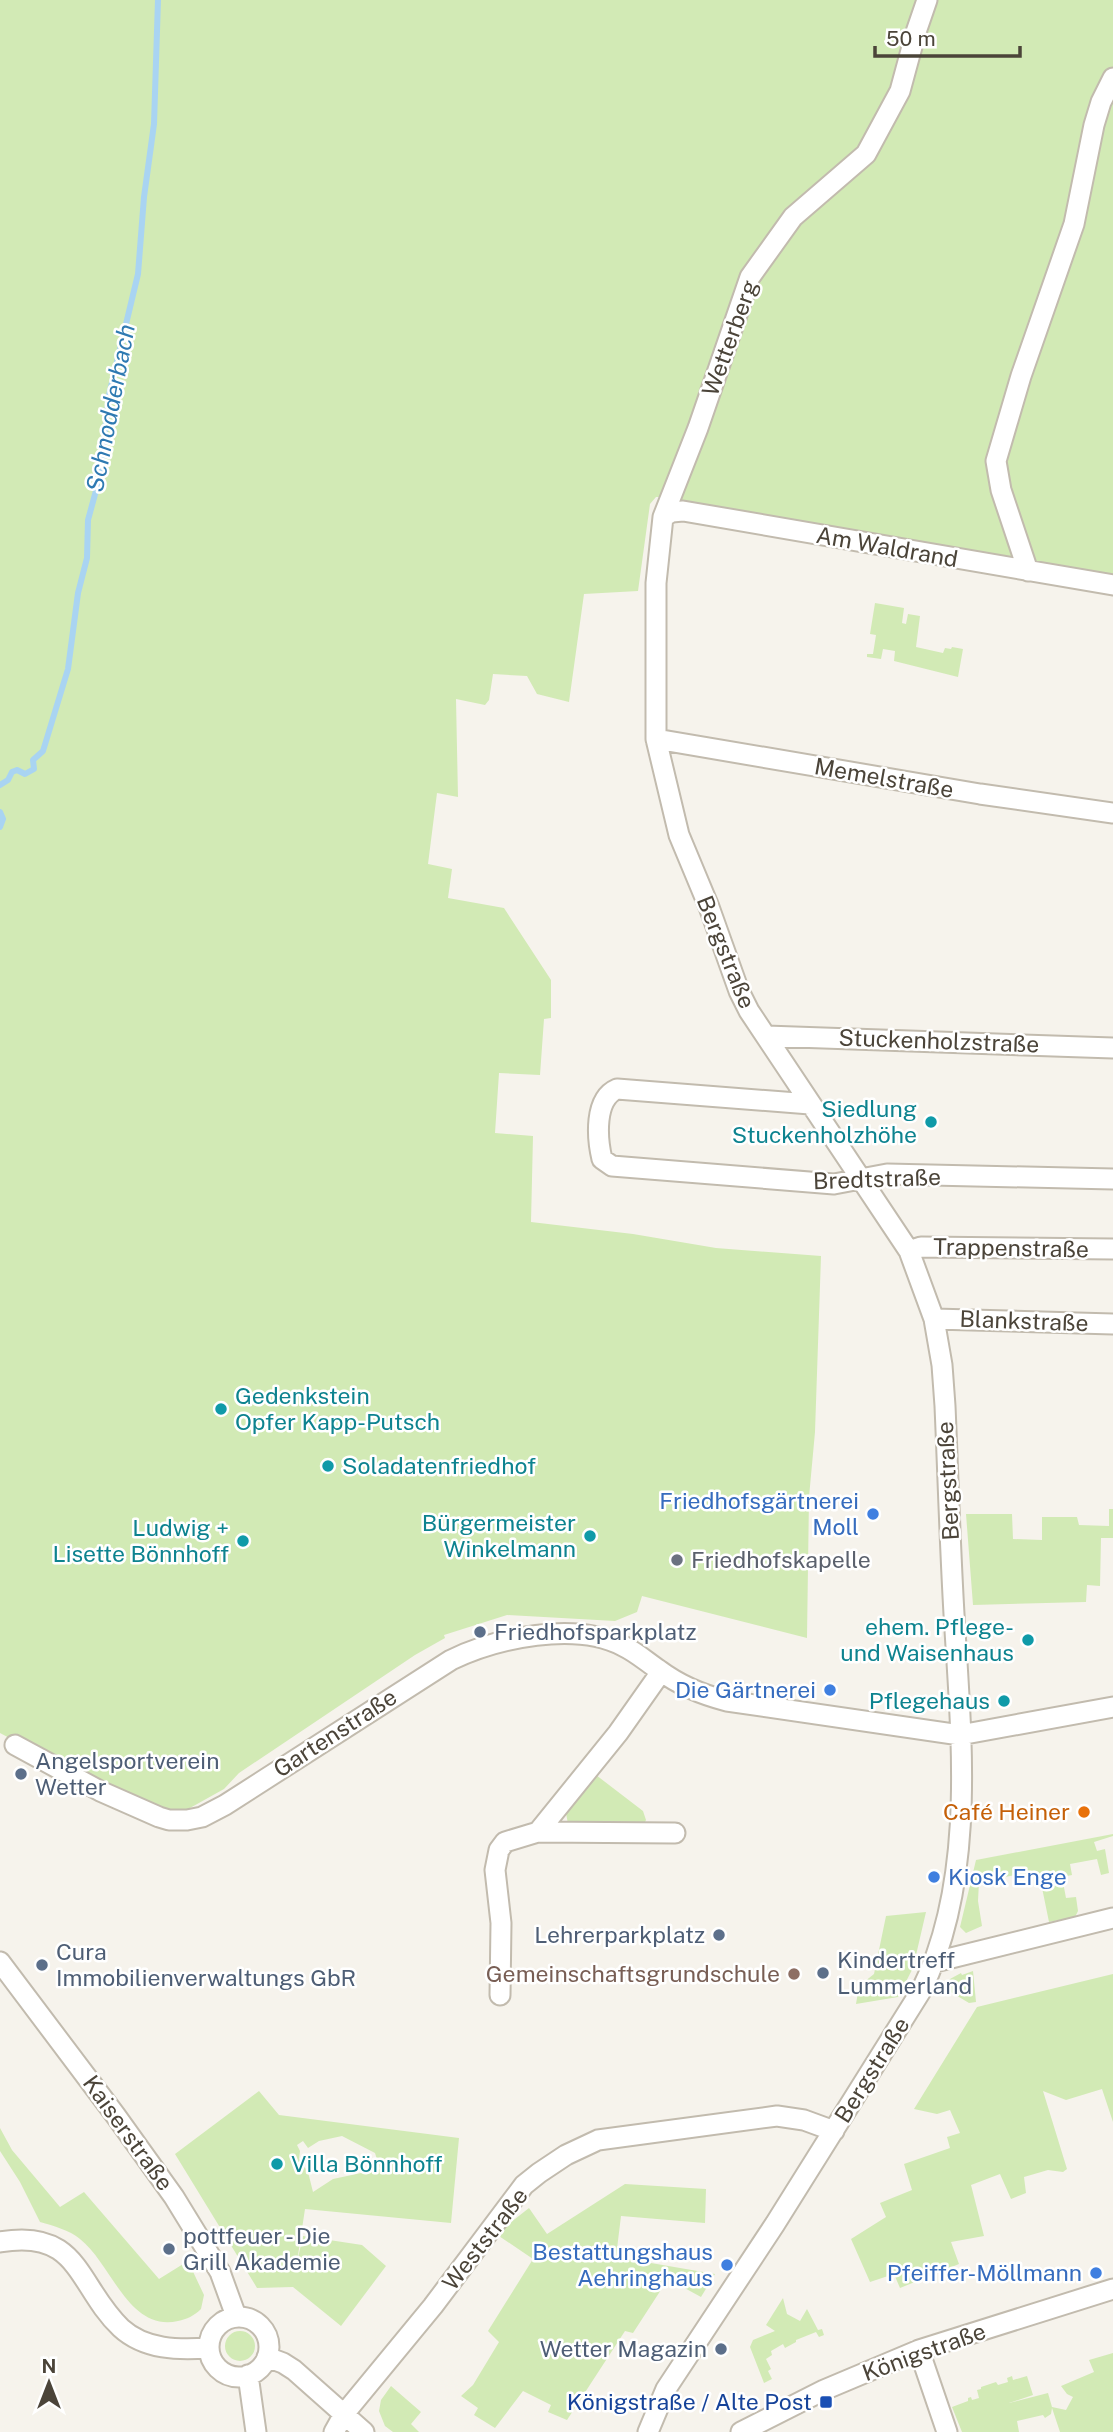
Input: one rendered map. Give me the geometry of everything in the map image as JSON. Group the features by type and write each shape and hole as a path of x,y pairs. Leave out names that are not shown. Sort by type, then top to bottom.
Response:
{"street":[{"name":"Wetterberg","path":"663,517 698,428 750,277 793,216 866,154 900,91 927,0"},
{"path":"1028,571 1001,490 996,461 1002,433 1074,224 1094,125 1113,78"},
{"name":"Am Waldrand","path":"663,517 672,512 683,511 1113,585"},
{"name":"Bergstraße","path":"648,2432 666,2389 834,2131 921,1991 935,1962 957,1865 960,1833 960,1735 943,1378 934,1319 909,1251 749,1012 738,991 709,907 679,835 656,739 656,583 663,517"},
{"name":"Memelstraße","path":"656,739 980,794 1113,813"},
{"name":"Stuckenholzstraße","path":"766,1036 1113,1048"},
{"name":"Bredtstraße","path":"810,1104 617,1089 603,1100 598,1141 602,1159 612,1166 834,1184 887,1174 1113,1179"},
{"name":"Trappenstraße","path":"909,1251 921,1247 1113,1249"},
{"name":"Blankstraße","path":"934,1319 1113,1324"},
{"name":"Gartenstraße","path":"15,1745 100,1791 159,1817 187,1820 202,1817 225,1805 389,1698 470,1650 522,1637 578,1634 621,1644 661,1672 708,1696 960,1735 1113,1707"},
{"path":"538,1832 618,1733 661,1672"},
{"path":"500,1995 500,1923 495,1870 499,1850 505,1842 538,1832 674,1833"},
{"path":"935,1962 1113,1917"},
{"name":"Kaiserstraße","path":"0,1962 174,2197 220,2272 236,2316"},
{"name":"Weststraße","path":"334,2432 344,2414 420,2323 524,2185 566,2155 598,2140 778,2116 804,2120 834,2131"},
{"path":"0,2242 35,2241 62,2251 122,2329 140,2340 173,2349 208,2348"},
{"name":"Königstraße","path":"741,2432 824,2390 919,2350 1113,2289"},
{"path":"236,2316 249,2318 260,2325 269,2345 267,2357 257,2370 248,2375 231,2376 215,2365 208,2348 211,2334 217,2325 236,2316"},
{"path":"919,2350 947,2432"},
{"path":"267,2357 283,2363 364,2432"},
{"path":"248,2375 256,2432"}],"green space":[{"path":"0,0 1113,0 1113,578 676,503 665,497 656,497 650,504 638,591 584,594 569,702 537,694 527,676 493,674 489,700 485,705 456,699 458,797 437,793 428,864 452,869 448,898 504,908 551,980 551,1018 544,1019 540,1075 499,1073 495,1133 533,1136 531,1222 633,1234 716,1248 821,1256 815,1432 809,1497 807,1638 642,1596 637,1612 615,1621 507,1615 444,1635 445,1638 415,1655 239,1773 224,1789 181,1813 167,1813 99,1786 0,1733"},
{"path":"875,603 904,608 902,623 906,624 908,614 920,616 916,647 943,653 945,648 963,649 958,677 894,661 895,651 883,649 881,659 867,657 867,654 873,654 876,635 870,634"},
{"path":"1109,1509 1113,1509 1113,1538 1101,1538 1100,1586 1087,1585 1086,1602 973,1605 966,1514 1012,1514 1013,1539 1042,1540 1042,1517 1077,1517 1079,1525 1109,1526"},
{"path":"596,1775 643,1811 646,1820 644,1824 568,1824 566,1813"},
{"path":"1113,1834 1094,1842 1097,1851 1105,1849 1109,1873 1101,1875 1097,1859 1070,1864 1072,1875 1062,1877 1066,1898 1076,1897 1078,1911 1075,1917 1049,1922 1037,1871 979,1882 978,1901 982,1926 966,1933 960,1927 976,1860"},
{"path":"926,1912 913,1968 898,1997 856,2004 859,1986 874,1974 886,1916"},
{"path":"973,1971 976,2002 969,2003 944,1988 950,1979"},
{"path":"1113,1974 1113,2122 1102,2089 1066,2100 1043,2091 1067,2169 1063,2172 1048,2170 1024,2177 1026,2193 1011,2199 1000,2174 971,2185 984,2236 951,2242 959,2264 900,2288 894,2274 870,2282 851,2239 886,2217 880,2203 912,2190 904,2164 950,2148 947,2137 960,2133 950,2110 937,2114 914,2109 977,2007"},
{"path":"259,2091 279,2115 459,2138 451,2223 305,2209 297,2262 303,2236 362,2245 386,2266 341,2326 293,2287 257,2288 175,2154","holes":["342,2136 375,2153 380,2169 333,2179 313,2192 308,2172 299,2159 300,2151 297,2145 303,2141 308,2148 319,2141"]},
{"path":"0,2128 12,2150 60,2207 84,2192 159,2279 188,2261 204,2295 201,2309 178,2321 161,2322 146,2316 133,2306 80,2239 40,2222 20,2182 0,2151"},
{"path":"625,2184 706,2189 705,2223 621,2216 616,2257 715,2274 701,2297 668,2279 633,2333 625,2331 567,2420 548,2412 551,2405 523,2391 495,2428 474,2415 478,2408 461,2396 473,2385 499,2342 488,2331 533,2259 496,2234 529,2208 547,2234"},
{"path":"783,2298 787,2314 800,2321 807,2309 818,2330 822,2329 824,2335 819,2337 816,2332 785,2348 783,2344 771,2351 772,2355 766,2359 772,2379 764,2383 750,2347 753,2340 775,2331 766,2325"},
{"path":"240,2331 246,2332 254,2340 254,2352 246,2360 240,2361 234,2360 226,2352 225,2346 226,2340 234,2332"},
{"path":"1113,2353 1113,2432 1060,2432 1052,2408 1051,2414 1045,2418 1043,2415 1017,2421 1019,2432 962,2432 952,2407 968,2401 971,2397 972,2400 979,2398 977,2390 981,2387 996,2382 998,2385 1008,2382 1007,2378 1012,2376 1013,2380 1027,2376 1033,2395 1009,2403 1048,2393 1052,2407 1066,2410 1073,2397 1061,2386 1094,2372 1089,2360"},
{"path":"391,2386 421,2412 411,2424 419,2432 393,2432 385,2426 379,2411 381,2400"}],"waterway":[{"name":"Schnodderbach","path":"0,785 8,780 12,772 17,770 25,774 34,769 33,760 43,751 68,669 78,593 87,558 88,520 100,476 109,395 138,274 144,197 154,124 158,0"},
{"name":"Schnodderbach","path":"0,812 3,819 0,827"}],"place":[{"name":"Siedlung Stuckenholzhöhe","path":"931,1122"},
{"name":"Gedenkstein Opfer Kapp-Putsch","path":"221,1409"},
{"name":"Soladatenfriedhof","path":"328,1466"},
{"name":"Friedhofsgärtnerei Moll","path":"873,1514"},
{"name":"Bürgermeister Winkelmann","path":"590,1536"},
{"name":"Ludwig + Lisette Bönnhoff","path":"243,1541"},
{"name":"Friedhofskapelle","path":"677,1560"},
{"name":"Friedhofsparkplatz","path":"480,1632"},
{"name":"ehem. Pflege- und Waisenhaus","path":"1028,1640"},
{"name":"Die Gärtnerei","path":"830,1690"},
{"name":"Pflegehaus","path":"1004,1701"},
{"name":"Angelsportverein Wetter","path":"21,1774"},
{"name":"Café Heiner","path":"1084,1812"},
{"name":"Kiosk Enge","path":"934,1877"},
{"name":"Lehrerparkplatz","path":"719,1935"},
{"name":"Cura Immobilienverwaltungs GbR","path":"42,1965"},
{"name":"Kindertreff Lummerland","path":"823,1973"},
{"name":"Gemeinschaftsgrundschule","path":"794,1974"},
{"name":"Villa Bönnhoff","path":"277,2164"},
{"name":"pottfeuer - Die Grill Akademie","path":"169,2249"},
{"name":"Bestattungshaus Aehringhaus","path":"727,2265"},
{"name":"Pfeiffer-Möllmann","path":"1096,2273"},
{"name":"Wetter Magazin","path":"721,2349"},
{"name":"Königstraße / Alte Post","path":"826,2402"}]}
